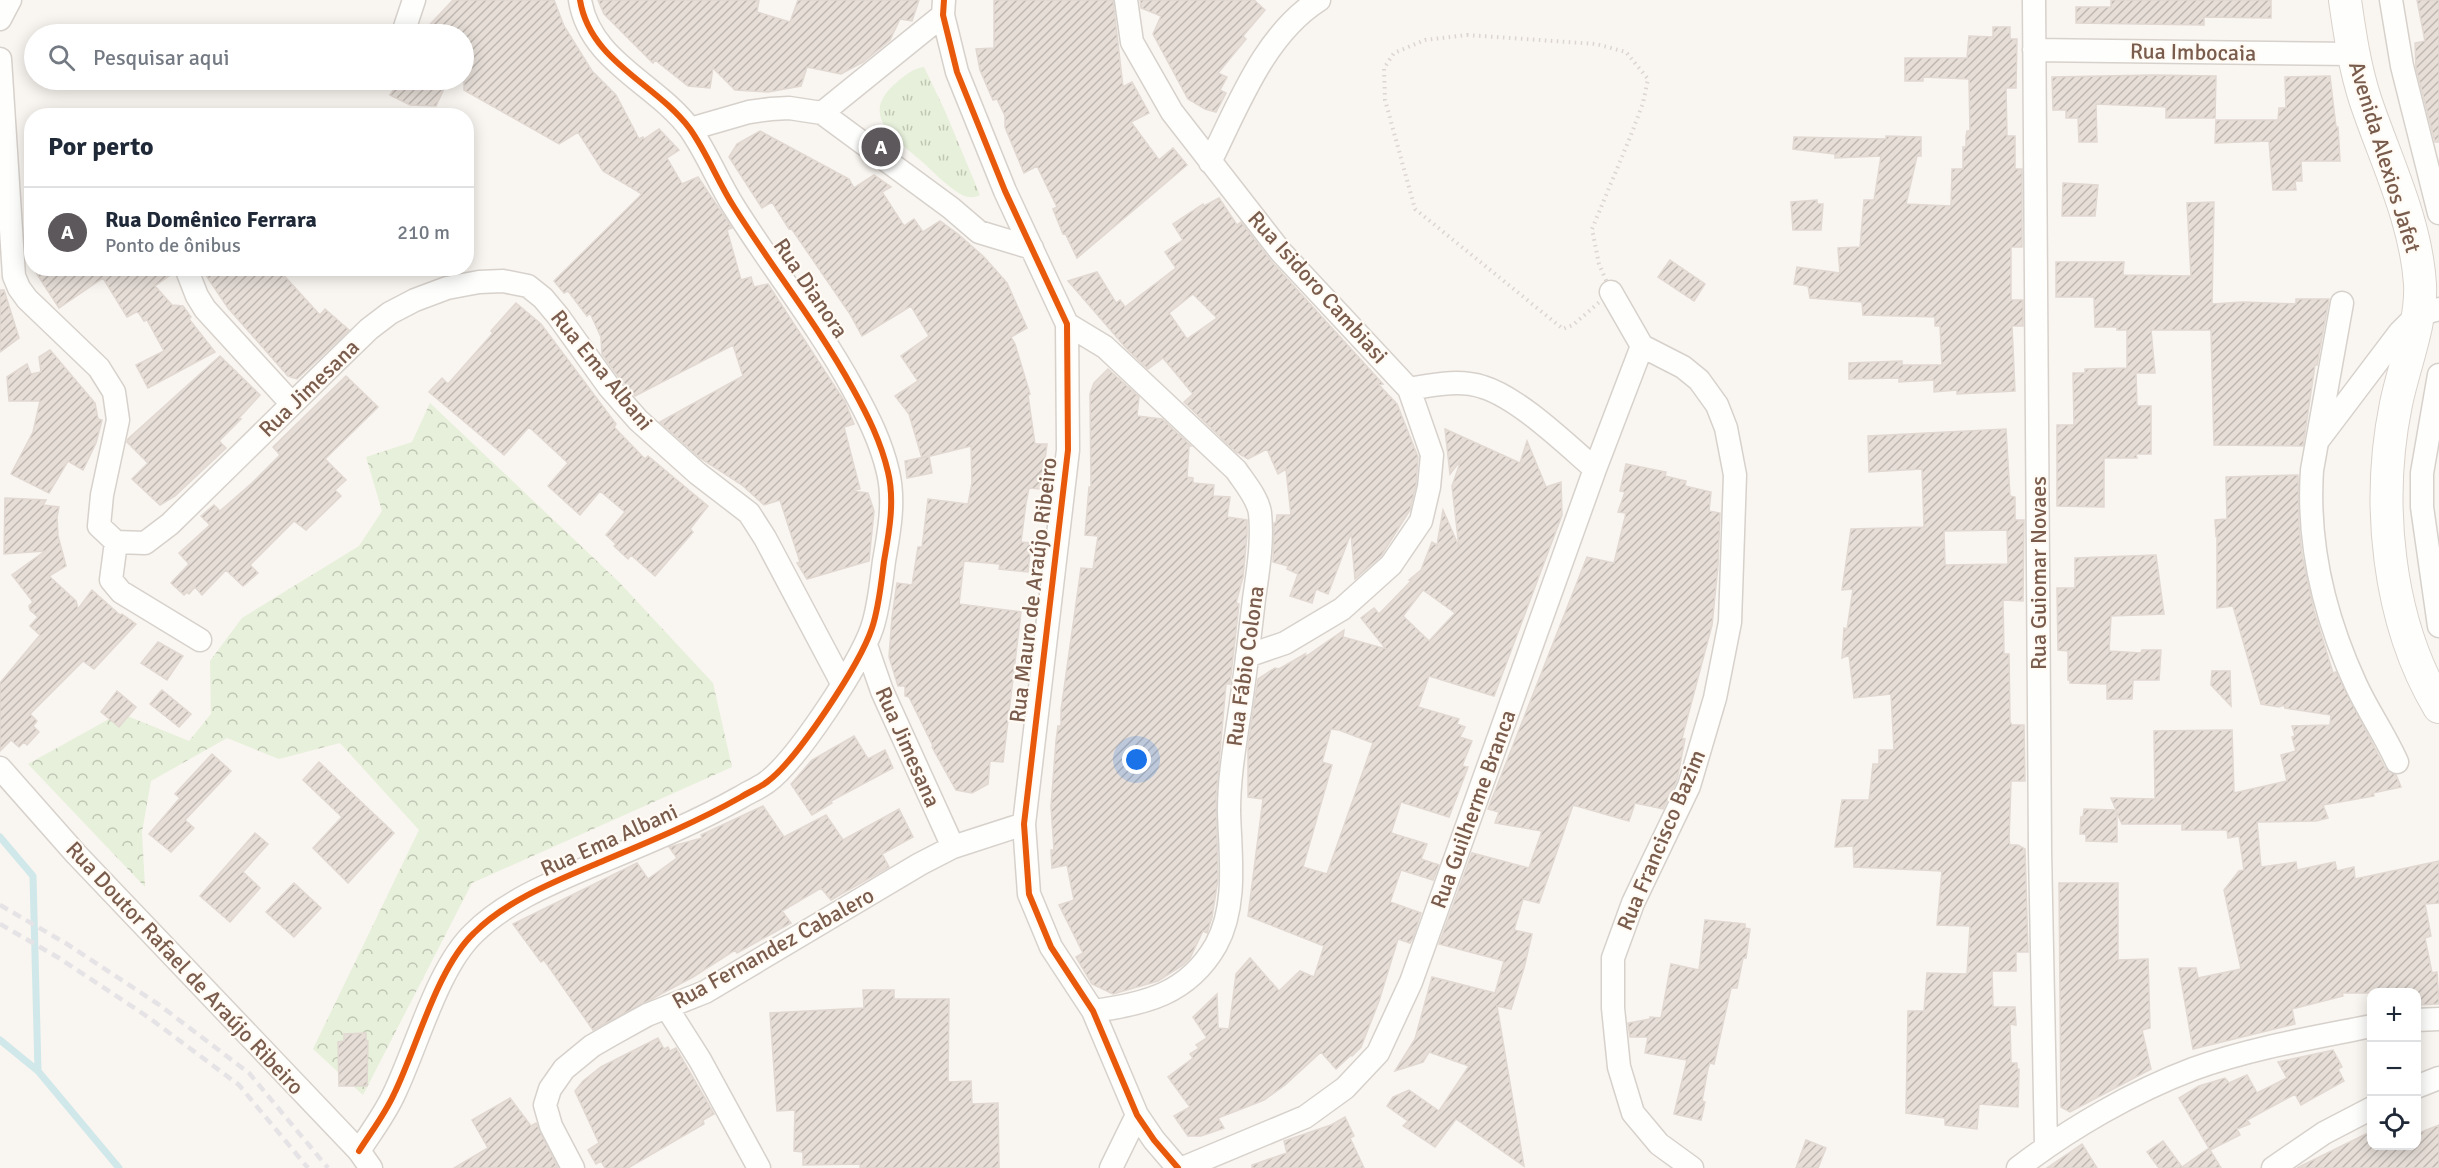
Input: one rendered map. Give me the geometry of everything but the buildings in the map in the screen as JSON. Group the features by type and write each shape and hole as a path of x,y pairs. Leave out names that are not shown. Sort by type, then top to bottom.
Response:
{"main road":[{"name":"Avenida Alexios Jafet","path":"2345,0 2352,54 2365,100 2415,244 2420,285 2428,312 2396,406 2389,465 2388,508 2391,558 2398,608 2410,649 2439,706"}],"street":[{"path":"0,19 10,0"},
{"path":"406,24 414,0"},
{"name":"Rua Dianora","path":"580,0 581,10 597,42 620,67 673,110 690,129 733,207 838,361 873,425 889,475 891,520 879,601 866,645"},
{"name":"Rua Isidoro Cambiasi","path":"1126,0 1132,42 1172,112 1281,252 1409,389"},
{"path":"1210,162 1239,104 1281,33 1303,11 1320,0"},
{"name":"Rua Guiomar Novaes","path":"2034,0 2040,838 2046,1146"},
{"name":"Avenida Alexios Jafet","path":"2391,0 2402,66 2439,213"},
{"path":"822,113 943,8"},
{"name":"Rua Mauro de Araújo Ribeiro","path":"943,8 957,72 1005,191 1067,324 1068,450 1024,824 1029,894 1051,947 1093,1011 1137,1115 1154,1140 1178,1168"},
{"name":"Rua Imbocaia","path":"2034,50 2352,54"},
{"path":"0,59 14,276 27,299 99,368 114,392 118,420 102,495 99,526 116,542 111,580 122,592 200,640"},
{"path":"690,129 749,112 771,109 789,108 822,113 980,232 1032,248"},
{"path":"189,276 205,309 292,404"},
{"name":"Rua Jimesana","path":"116,542 145,543 170,524 369,329 390,313 447,288 479,282 503,281 528,286"},
{"name":"Rua Ema Albani","path":"528,286 543,298 558,316 609,387 638,420 697,473 749,513 765,538 842,683"},
{"path":"1611,292 1642,346"},
{"path":"2342,303 2315,444 2310,492 2315,547 2330,619 2356,687 2382,730 2397,762"},
{"path":"2315,444 2400,332 2428,312"},
{"name":"Rua Fábio Colona","path":"1067,324 1105,347 1236,470 1248,486 1260,510 1260,549 1232,764 1229,809 1231,886 1226,918 1216,944 1196,972 1169,991 1133,1005 1093,1011"},
{"name":"Rua Guilherme Branca","path":"1183,1168 1305,1117 1345,1088 1378,1053 1411,982 1595,469 1642,346"},
{"name":"Rua Francisco Bazim","path":"1642,346 1683,367 1699,380 1717,405 1726,428 1735,476 1730,622 1715,698 1689,786 1633,903 1613,958 1613,1008 1619,1067 1633,1113 1659,1144 1692,1168"},
{"path":"2439,375 2422,473 2422,507 2439,626"},
{"path":"1247,656 1285,643 1342,609 1391,565 1421,521 1429,487 1432,455 1409,389 1452,382 1483,387 1526,412 1595,469"},
{"name":"Rua Jimesana","path":"866,645 882,692 953,847"},
{"name":"Rua Ema Albani","path":"365,1160 431,1006 455,957 472,934 497,913 535,893 575,873 708,816 768,781 793,756 866,645"},
{"name":"Rua Doutor Rafael de Araújo Ribeiro","path":"0,768 76,854 365,1160"},
{"name":"Rua Fernandez Cabalero","path":"573,1168 551,1126 546,1105 550,1089 564,1070 592,1046 646,1015 705,992 920,864 953,847 1024,824"},
{"path":"667,1008 700,1060 759,1168"},
{"path":"2421,1020 2439,1019"},
{"path":"2018,1168 2059,1137 2136,1095 2192,1070 2287,1043 2367,1027"},
{"path":"2421,1085 2439,1078"},
{"path":"2272,1168 2324,1133 2367,1111"},
{"path":"1111,1168 1137,1115"}],"path":[{"path":"1467,35 1596,44 1626,52 1648,79 1643,103 1592,229 1599,264 1611,292 1573,325 1563,329 1415,209 1384,100 1384,68 1394,53 1425,40 1467,35"}],"green space":[{"path":"924,67 945,111 980,195 978,196 965,196 950,187 899,142 884,124 880,115 880,105 885,94 905,75"},
{"path":"430,403 619,582 713,683 732,767 472,883 363,1095 313,1049 419,830 340,743 279,759 227,738 151,781 142,832 145,887 28,764 120,713 189,741 211,714 210,661 242,618 359,546 382,511 366,457 412,442"}],"waterway":[{"path":"0,837 33,876 38,1071"},
{"path":"0,1040 38,1071 119,1168"}],"railway":[{"path":"0,905 67,944 158,1004 249,1073 328,1168"},
{"path":"0,924 59,958 148,1017 239,1085 308,1168"}],"cycle path":[{"path":"359,1151 382,1116 403,1075 438,987 449,966 474,933 501,911 533,892 688,824 767,782 794,754 841,687 865,644 878,604 889,528 891,494 885,461 869,419 825,342 734,207 690,129 660,98 610,56 586,21 580,0"},
{"path":"944,0 943,15 957,72 1005,191 1067,324 1068,450 1024,824 1029,894 1051,947 1093,1011 1137,1115 1154,1140 1178,1168"}],"place":[{"name":"Rua Domênico Ferrara","path":"881,147"}]}
